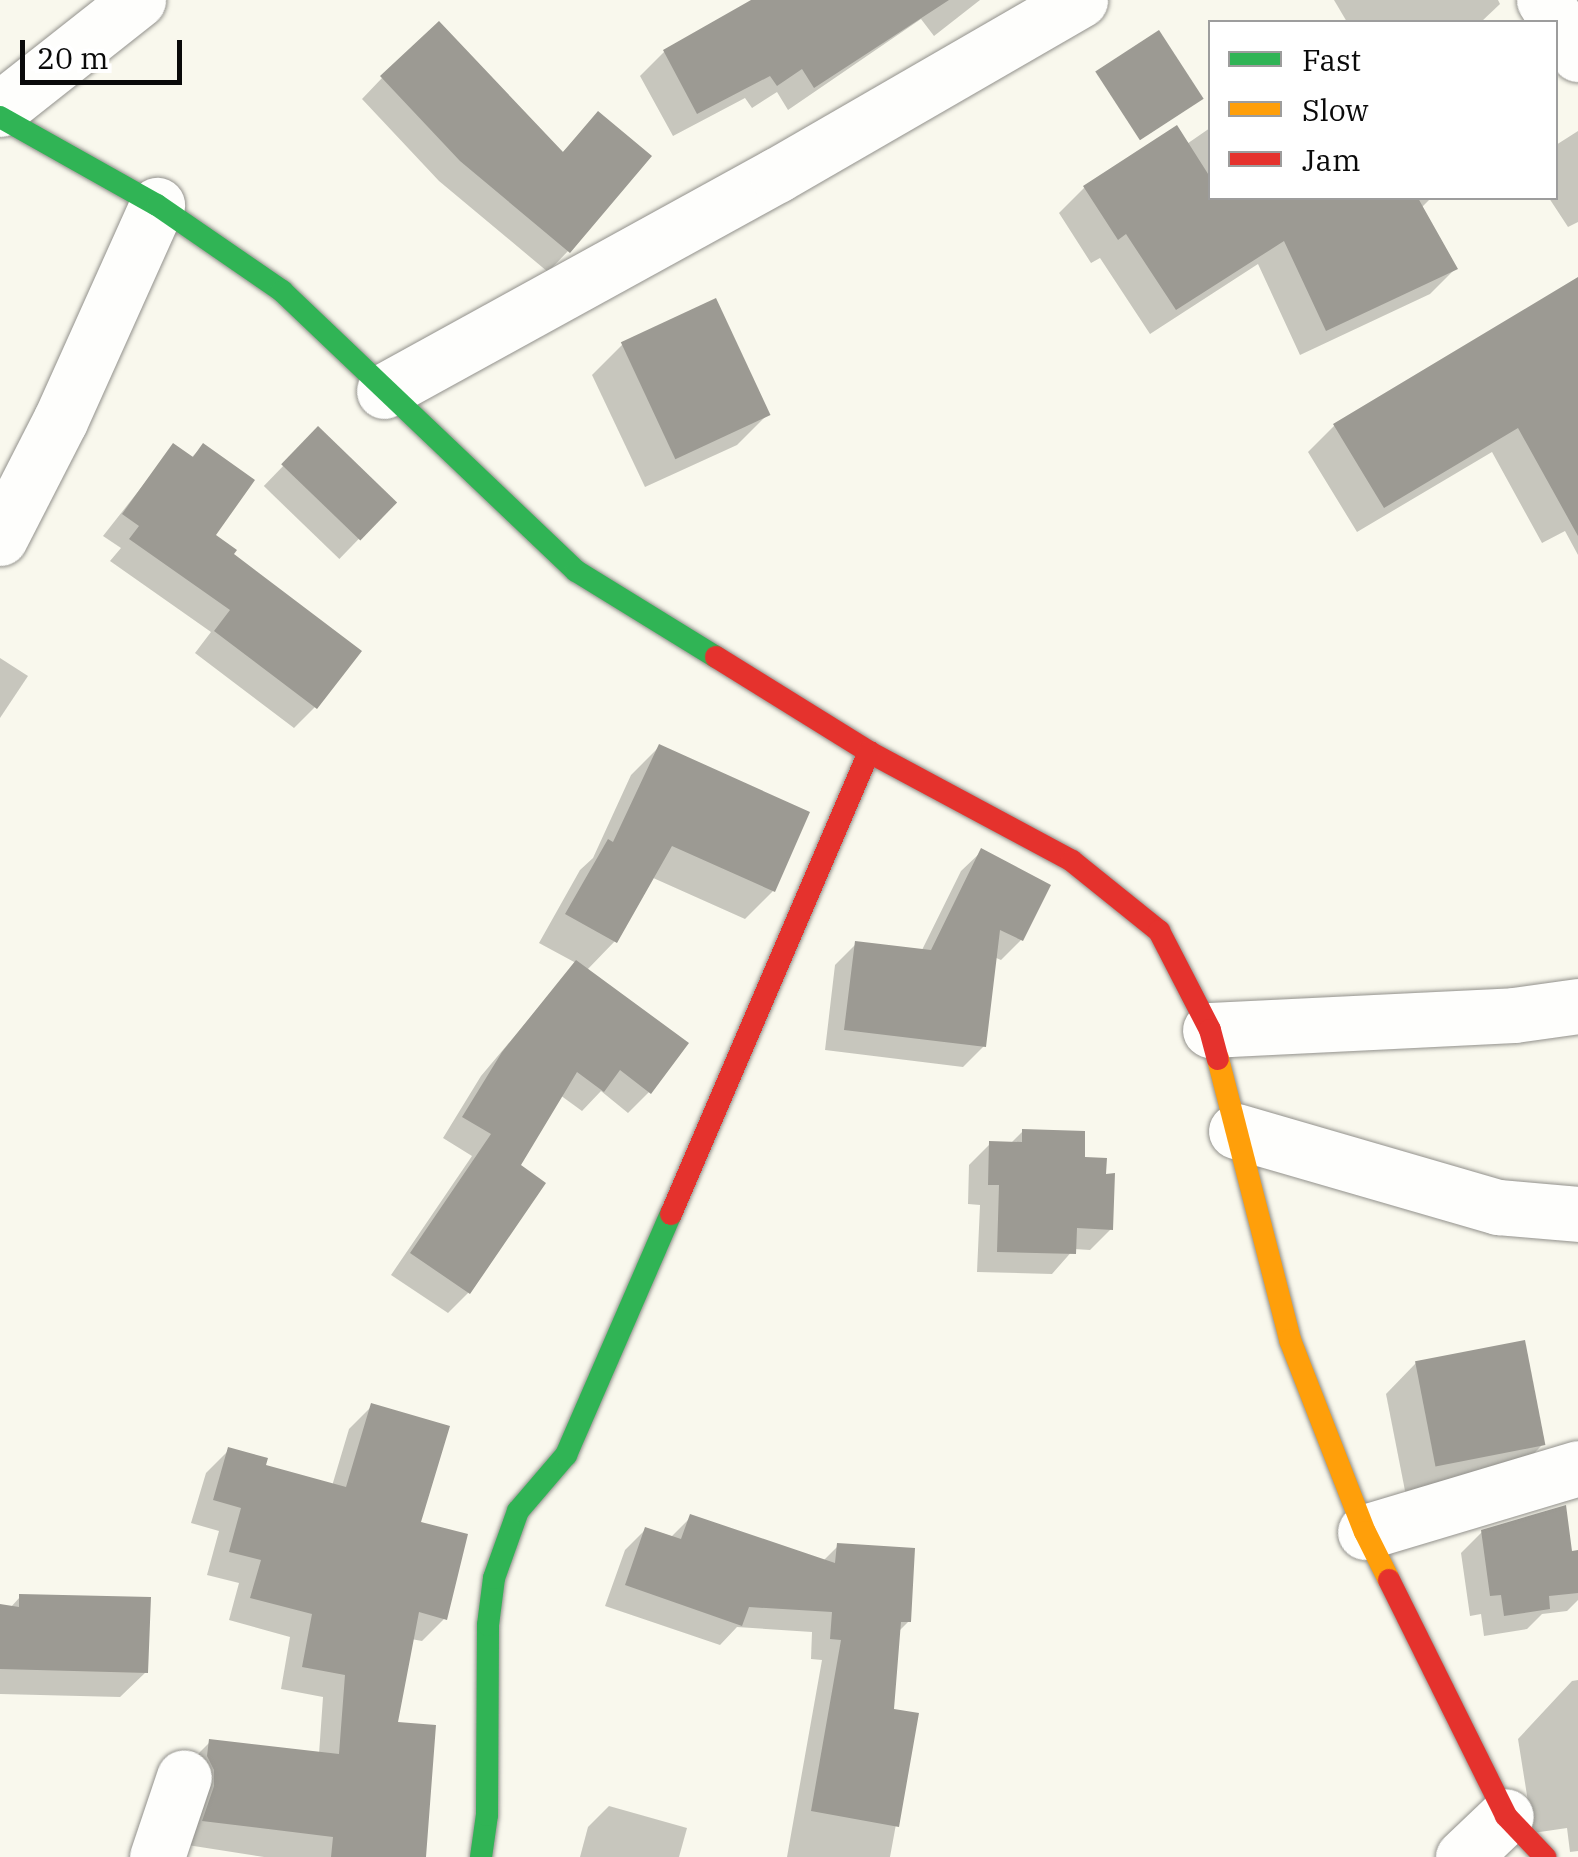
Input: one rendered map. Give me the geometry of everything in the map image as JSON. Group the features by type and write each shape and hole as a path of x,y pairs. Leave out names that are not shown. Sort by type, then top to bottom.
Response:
{"street":[{"path":"0,109 138,0"},
{"path":"384,391 777,175 1080,0"},
{"path":"1558,22 1578,54"},
{"path":"0,117 156,205 282,290 576,572 869,752 1072,862 1159,932 1210,1030 1290,1340 1365,1532 1506,1816 1545,1857"},
{"path":"0,538 60,421 156,205"},
{"path":"481,1857 487,1815 488,1625 494,1578 518,1511 566,1455 592,1399 869,752"},
{"path":"1210,1030 1514,1015 1578,1006"},
{"path":"1236,1131 1498,1207 1578,1214"},
{"path":"1365,1532 1578,1468"},
{"path":"157,1857 184,1777"},
{"path":"1462,1857 1506,1816"}],"building":[{"path":"751,0 949,0 814,88 802,69 777,86 770,76 697,114 663,50"},
{"path":"439,21 563,152 598,111 652,156 570,253 460,161 380,76"},
{"path":"1159,30 1204,99 1140,140 1095,71"},
{"path":"1177,125 1208,174 1208,200 1419,200 1458,269 1326,331 1284,241 1176,310 1126,234 1118,240 1083,186"},
{"path":"1578,277 1578,536 1518,428 1384,508 1333,424"},
{"path":"716,298 771,415 675,459 621,342"},
{"path":"318,426 397,502 360,541 281,464"},
{"path":"173,443 193,457 203,443 255,480 216,535 237,550 234,554 362,651 317,709 214,631 230,610 129,539 139,526 122,514"},
{"path":"659,744 810,812 775,892 672,846 617,943 565,914 608,839 613,842"},
{"path":"981,848 1051,885 1023,941 1000,930 986,1047 844,1030 855,941 931,950"},
{"path":"576,960 689,1043 651,1094 620,1070 604,1092 577,1072 521,1165 546,1183 470,1294 410,1253 491,1134 462,1117 502,1052"},
{"path":"1022,1129 1085,1131 1085,1157 1107,1158 1106,1174 1115,1173 1113,1230 1077,1228 1076,1254 997,1252 999,1185 988,1185 989,1141 1022,1142"},
{"path":"1525,1340 1545,1445 1435,1466 1415,1361"},
{"path":"371,1403 450,1426 421,1522 468,1534 447,1620 419,1612 398,1722 436,1725 426,1857 331,1857 333,1837 202,1821 214,1786 214,1770 207,1756 209,1739 339,1754 345,1675 302,1667 312,1614 250,1598 261,1560 229,1552 241,1508 213,1500 228,1447 268,1458 266,1465 346,1487"},
{"path":"1566,1505 1572,1551 1578,1550 1578,1593 1549,1596 1550,1609 1504,1616 1501,1595 1490,1596 1481,1530"},
{"path":"690,1514 835,1563 837,1543 915,1548 911,1622 901,1622 894,1709 919,1713 899,1827 811,1811 841,1640 830,1639 832,1612 749,1607 742,1626 625,1585 645,1527 681,1539"},
{"path":"19,1594 151,1597 148,1673 0,1669 0,1604 19,1607"}],"traffic: fast":[{"path":"0,117 157,205 282,291 576,571 716,657"},
{"path":"481,1857 487,1815 488,1625 494,1578 518,1511 566,1455 671,1214"}],"traffic: slow":[{"path":"1218,1059 1290,1340 1365,1532 1389,1580"}],"traffic: jam":[{"path":"716,657 869,752 1072,861 1159,931 1210,1030 1218,1059"},
{"path":"671,1214 869,752"},
{"path":"1389,1580 1506,1816 1545,1857"}]}
